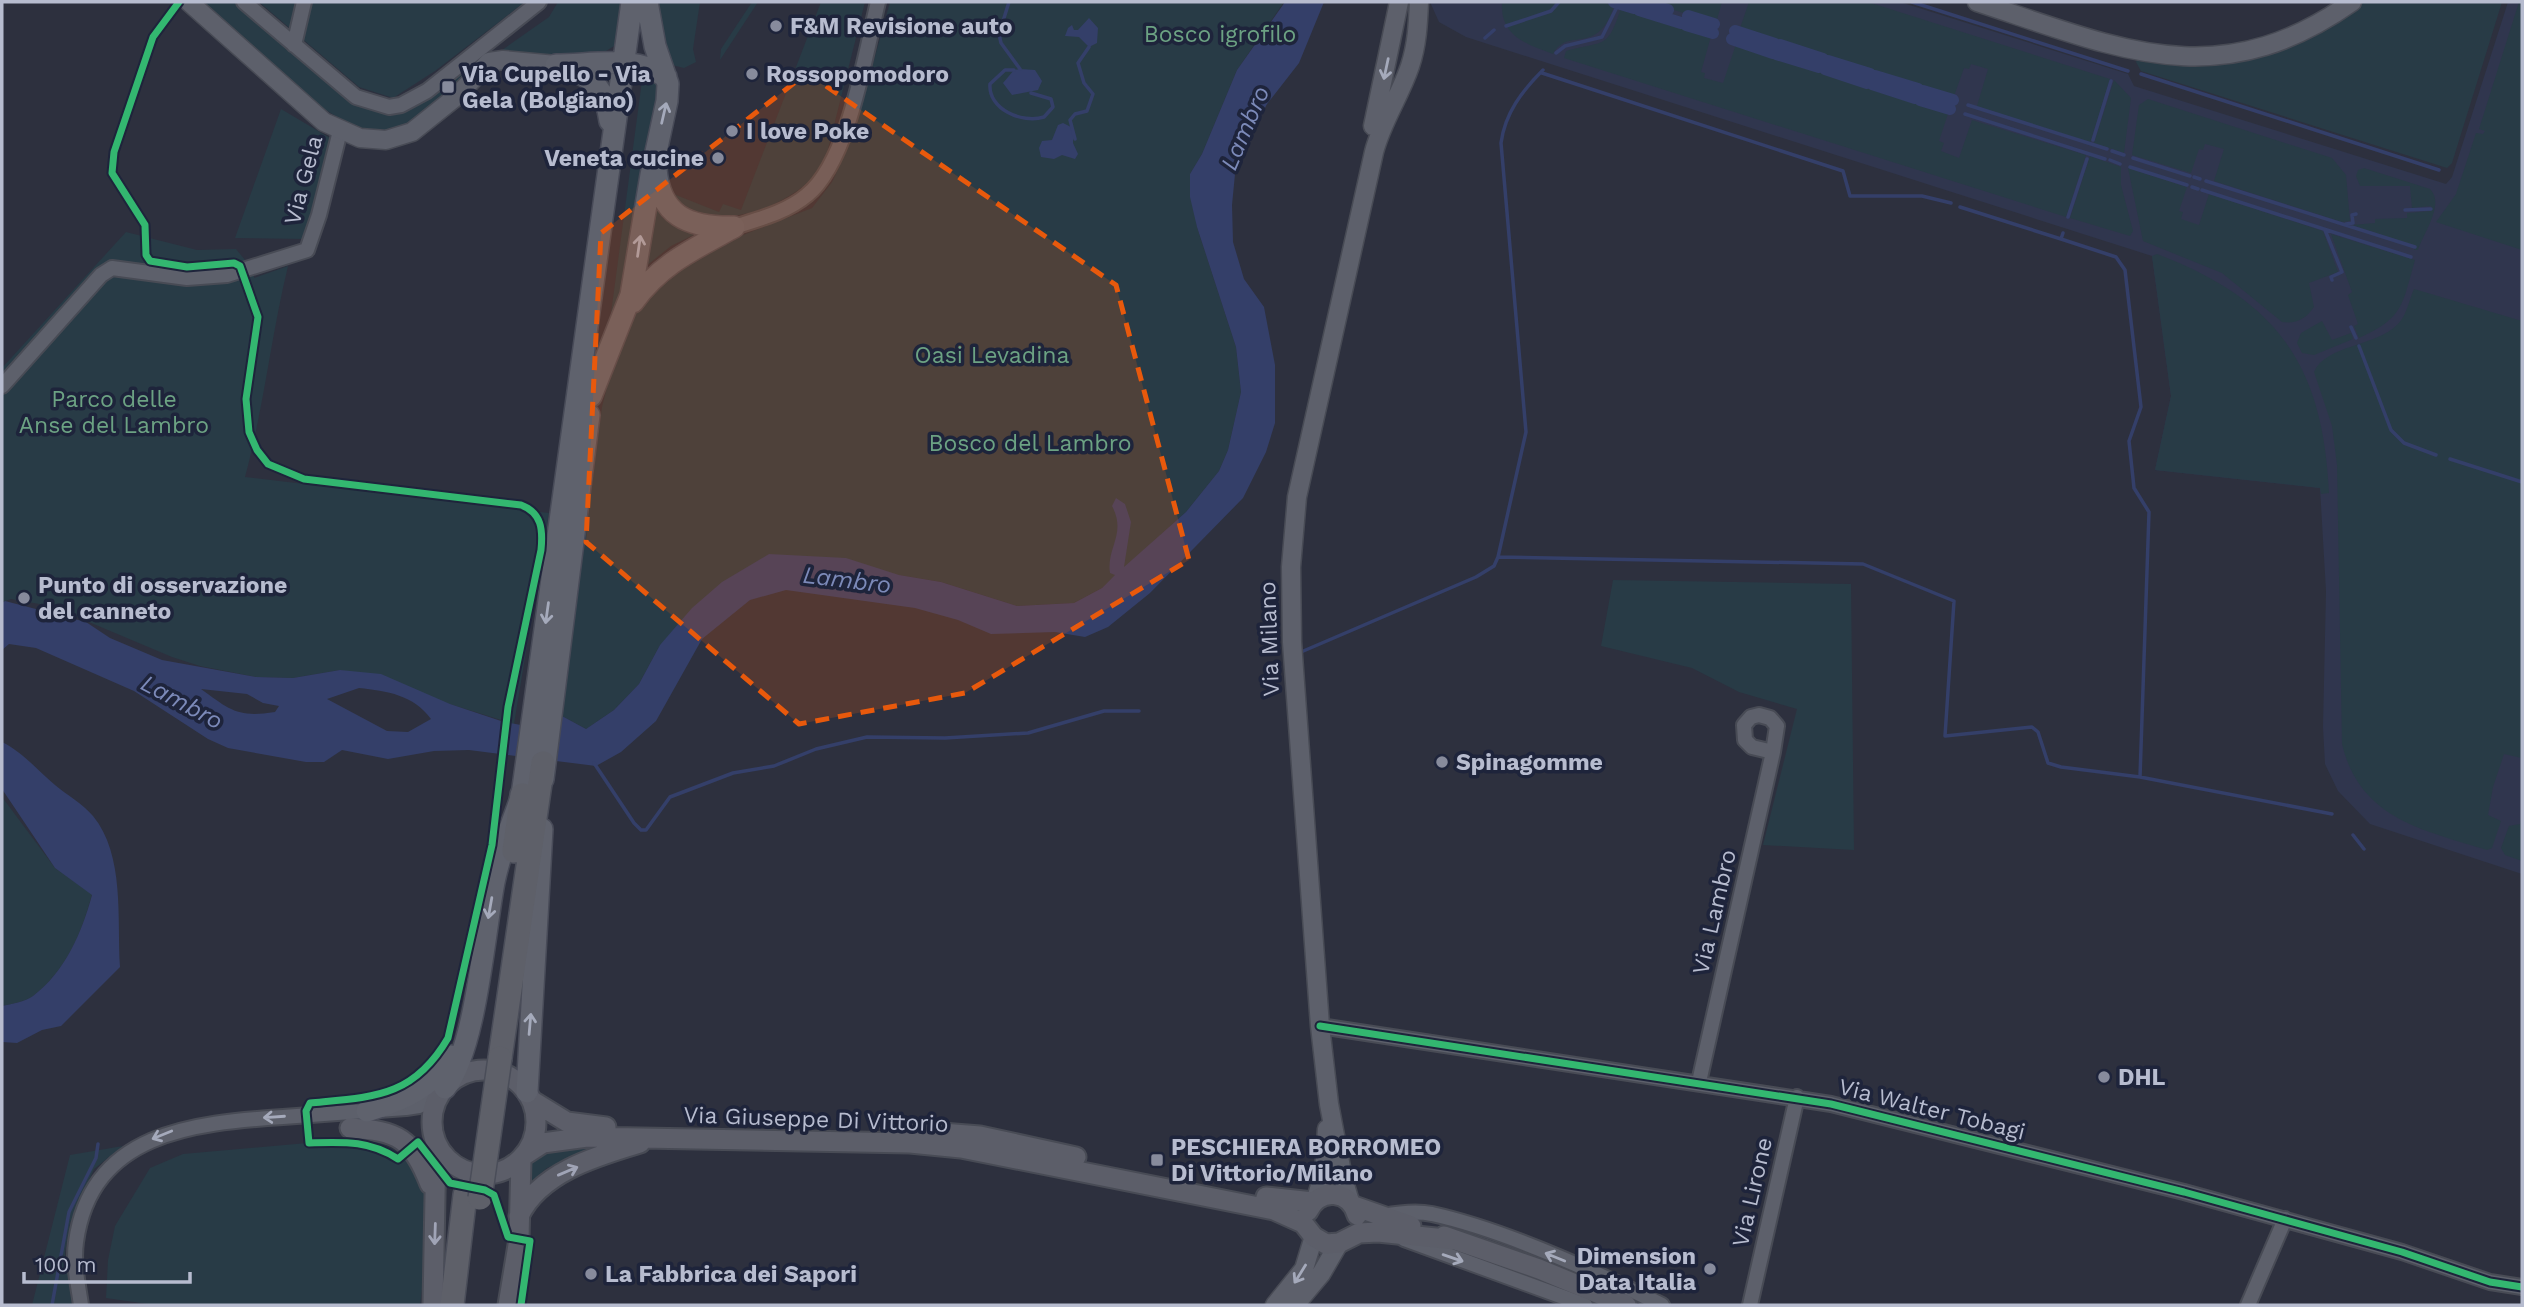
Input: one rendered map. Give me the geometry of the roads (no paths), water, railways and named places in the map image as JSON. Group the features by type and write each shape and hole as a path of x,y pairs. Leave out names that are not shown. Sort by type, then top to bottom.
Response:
{"highway":[{"path":"452,1305 473,1196 535,762"},
{"path":"493,1057 522,795"},
{"path":"467,1305 473,1196"}],"main road":[{"path":"540,718 591,396 629,64 632,2"},
{"path":"508,1305 519,1223 523,1157 536,1129 529,1096 540,885 535,762 613,135 647,2"},
{"path":"591,396 625,313 668,92 666,77 655,46 647,2"},
{"path":"556,65 629,64 654,68 666,77"},
{"path":"556,65 578,71 600,89 606,98 613,135"},
{"path":"656,149 657,181 663,199 672,210 697,225 734,227"},
{"path":"625,313 646,283 663,267 682,253 734,227"},
{"path":"433,1305 436,1142 432,1122 442,1092 463,1053 498,863 535,762"},
{"path":"367,1111 405,1099 440,1072 460,1037 479,971"},
{"path":"442,1092 466,1073 492,1071 511,1078 529,1096"},
{"name":"Via Giuseppe Di Vittorio","path":"529,1096 568,1122 604,1127 838,1128 957,1133 1277,1199 1315,1200 1332,1194 1385,1225 1455,1240 1539,1269 1626,1305"},
{"path":"350,1128 382,1130 403,1139 422,1162 436,1198"},
{"path":"519,1223 532,1195 554,1177 653,1139"},
{"name":"Via Giuseppe Di Vittorio","path":"523,1157 543,1143 559,1140 910,1143 961,1148 1263,1207 1292,1217 1325,1244 1345,1240 1385,1225"},
{"path":"436,1142 456,1167 485,1175 502,1188 519,1223"},
{"path":"485,1175 508,1169 523,1157"},
{"path":"1311,1232 1307,1212 1315,1200"},
{"path":"1345,1240 1357,1223 1352,1204"}],"street":[{"path":"190,2 324,122 340,131"},
{"path":"244,2 356,97 380,106 401,105 415,99 539,2"},
{"path":"294,45 304,2"},
{"path":"734,227 797,202 826,176 844,131 878,2"},
{"name":"Via Milano","path":"1368,178 1373,128 1399,2"},
{"name":"Via Milano","path":"1352,1204 1343,1178 1329,1104 1320,1026 1292,642 1291,567 1297,497 1368,178 1382,126 1412,60 1418,29 1419,2"},
{"path":"1977,2 2117,47 2158,56 2190,58 2232,54 2273,44 2311,28 2352,2"},
{"name":"Via Gela","path":"2,386 101,275 112,268 187,278 227,275 307,250 319,215 340,131 369,139 396,138 425,125 489,62 503,60 556,65"},
{"name":"Via Lambro","path":"1699,1082 1773,752"},
{"name":"Via Walter Tobagi","path":"1320,1026 1797,1097 1977,1139 2285,1219 2402,1252 2490,1282 2522,1287"},
{"path":"81,1305 75,1254 79,1223 100,1179 123,1156 147,1141 190,1126 419,1106 442,1092"},
{"name":"Via Lirone","path":"1750,1303 1797,1097"},
{"name":"Via Milano","path":"1315,1200 1324,1172 1329,1104"},
{"name":"Via Giuseppe Di Vittorio","path":"1385,1225 1414,1213 1457,1222 1547,1254 1662,1305"},
{"path":"2248,1305 2285,1219"},
{"name":"Via Giuseppe Di Vittorio","path":"1385,1225 1432,1251 1585,1305"},
{"path":"1275,1305 1304,1269 1311,1232"},
{"path":"1295,1305 1345,1240"}],"water":[{"name":"Lambro","path":"1285,2 1324,2 1299,63 1267,104 1235,174 1233,242 1244,279 1264,307 1275,365 1275,423 1266,452 1243,498 1150,593 1108,627 1085,637 1055,632 991,634 958,620 915,608 786,590 750,600 702,639 656,721 621,752 596,766 469,750 434,751 388,759 342,750 324,762 306,762 228,748 208,739 134,691 36,648 9,644 2,650 2,603 5,601 86,622 110,638 162,660 256,677 293,678 340,670 381,674 450,704 501,721 536,728 562,716 586,729 614,710 639,684 660,645 692,608 722,582 769,554 846,558 899,575 941,582 1017,606 1074,603 1102,588 1115,575 1110,573 1110,564 1117,533 1116,516 1112,506 1116,498 1125,504 1131,522 1124,567 1186,512 1219,471 1228,450 1241,392 1236,347 1197,227 1190,197 1190,174 1202,154 1237,70","holes":["359,688 408,699 417,704 431,719 408,732 387,731 327,699","201,689 247,694 263,703 279,706 275,712 243,713 227,707"]},
{"path":"1089,18 1098,28 1097,43 1089,47 1079,37 1065,36 1072,25 1074,30 1078,30"},
{"path":"1014,70 1035,70 1042,81 1038,90 1012,95 1003,83"},
{"path":"1063,123 1073,128 1073,143 1078,154 1075,159 1062,155 1054,159 1041,157 1039,148 1042,141 1052,140 1058,125"},
{"path":"2,742 24,756 93,816 110,849 119,908 120,967 61,1026 42,1030 17,1043 2,1042 2,1006 30,998 54,975 71,950 92,895 55,868 2,789"}],"waterway":[{"path":"1009,2 999,34 1001,43 1020,69"},
{"path":"1506,26 1551,11 1559,2"},
{"path":"1614,2 1634,8"},
{"path":"1643,2 1668,10"},
{"path":"1912,2 2128,71"},
{"path":"1556,53 1565,46 1602,37 1617,7"},
{"path":"1639,10 1681,23"},
{"path":"1688,16 1714,24"},
{"path":"1686,25 1713,33"},
{"path":"1485,38 1494,30"},
{"path":"1735,31 1775,44"},
{"path":"1732,39 1773,53"},
{"path":"1780,45 1823,59"},
{"path":"1075,139 1070,120 1075,114 1087,111 1093,94 1084,83 1078,63 1089,47"},
{"path":"1776,54 1819,67"},
{"path":"1828,61 1870,74"},
{"path":"1825,69 1867,83"},
{"path":"1014,70 1005,70 990,84 994,101 1008,113 1017,116 1035,119 1044,117 1053,107 1051,99 1031,93"},
{"path":"1301,652 1476,577 1494,566 1498,557 1526,432 1501,143 1506,122 1516,103 1543,70"},
{"path":"1542,73 1843,171 1850,196 1922,196 1951,203"},
{"path":"2141,74 2439,170"},
{"path":"1875,76 1918,89"},
{"path":"2093,140 2111,81"},
{"path":"1872,84 1915,98"},
{"path":"1923,91 1953,100"},
{"path":"1920,100 1950,109"},
{"path":"1968,105 2107,149"},
{"path":"1965,114 2105,159"},
{"path":"2112,151 2124,155"},
{"path":"2133,158 2190,176"},
{"path":"2068,217 2087,159"},
{"path":"2110,160 2120,164"},
{"path":"2130,167 2187,185"},
{"path":"2194,177 2200,179"},
{"path":"2206,181 2415,247"},
{"path":"2192,187 2198,189"},
{"path":"2202,190 2411,257"},
{"path":"1960,207 2061,239 2063,233"},
{"path":"2405,210 2431,209"},
{"path":"2346,224 2353,223 2352,215 2356,214"},
{"path":"2325,230 2342,272 2331,277 2332,280"},
{"path":"2061,239 2116,257 2125,270 2141,407 2129,441 2134,488 2149,512 2140,777"},
{"path":"2351,327 2356,338"},
{"path":"2359,346 2391,430 2404,443 2436,455"},
{"path":"2450,459 2522,482"},
{"path":"1498,557 1863,564 1954,601 1945,736 2032,727 2038,732 2048,763 2061,767 2140,777 2332,814"},
{"path":"594,763 634,823 641,830 646,830 670,797 733,773 774,766 816,749 867,737 945,738 1028,733 1104,711 1139,711"},
{"path":"2353,835 2364,849"},
{"path":"52,1305 69,1212 96,1158 98,1144"}],"place":[{"name":"F&M Revisione auto","path":"776,26"},
{"name":"Rossopomodoro","path":"752,74"},
{"name":"Via Cupello - Via Gela (Bolgiano)","path":"448,87"},
{"name":"I love Poke","path":"732,131"},
{"name":"Veneta cucine","path":"718,158"},
{"name":"Punto di osservazione del canneto","path":"24,598"},
{"name":"Spinagomme","path":"1442,762"},
{"name":"DHL","path":"2104,1077"},
{"name":"PESCHIERA BORROMEO Di Vittorio/Milano","path":"1157,1160"},
{"name":"Dimension Data Italia","path":"1710,1269"},
{"name":"La Fabbrica dei Sapori","path":"591,1274"}],"park label":[{"name":"Bosco igrofilo","path":"1220,34"},
{"name":"Oasi Levadina","path":"992,355"},
{"name":"Parco delle Anse del Lambro","path":"114,412"},
{"name":"Bosco del Lambro","path":"1030,443"}]}
